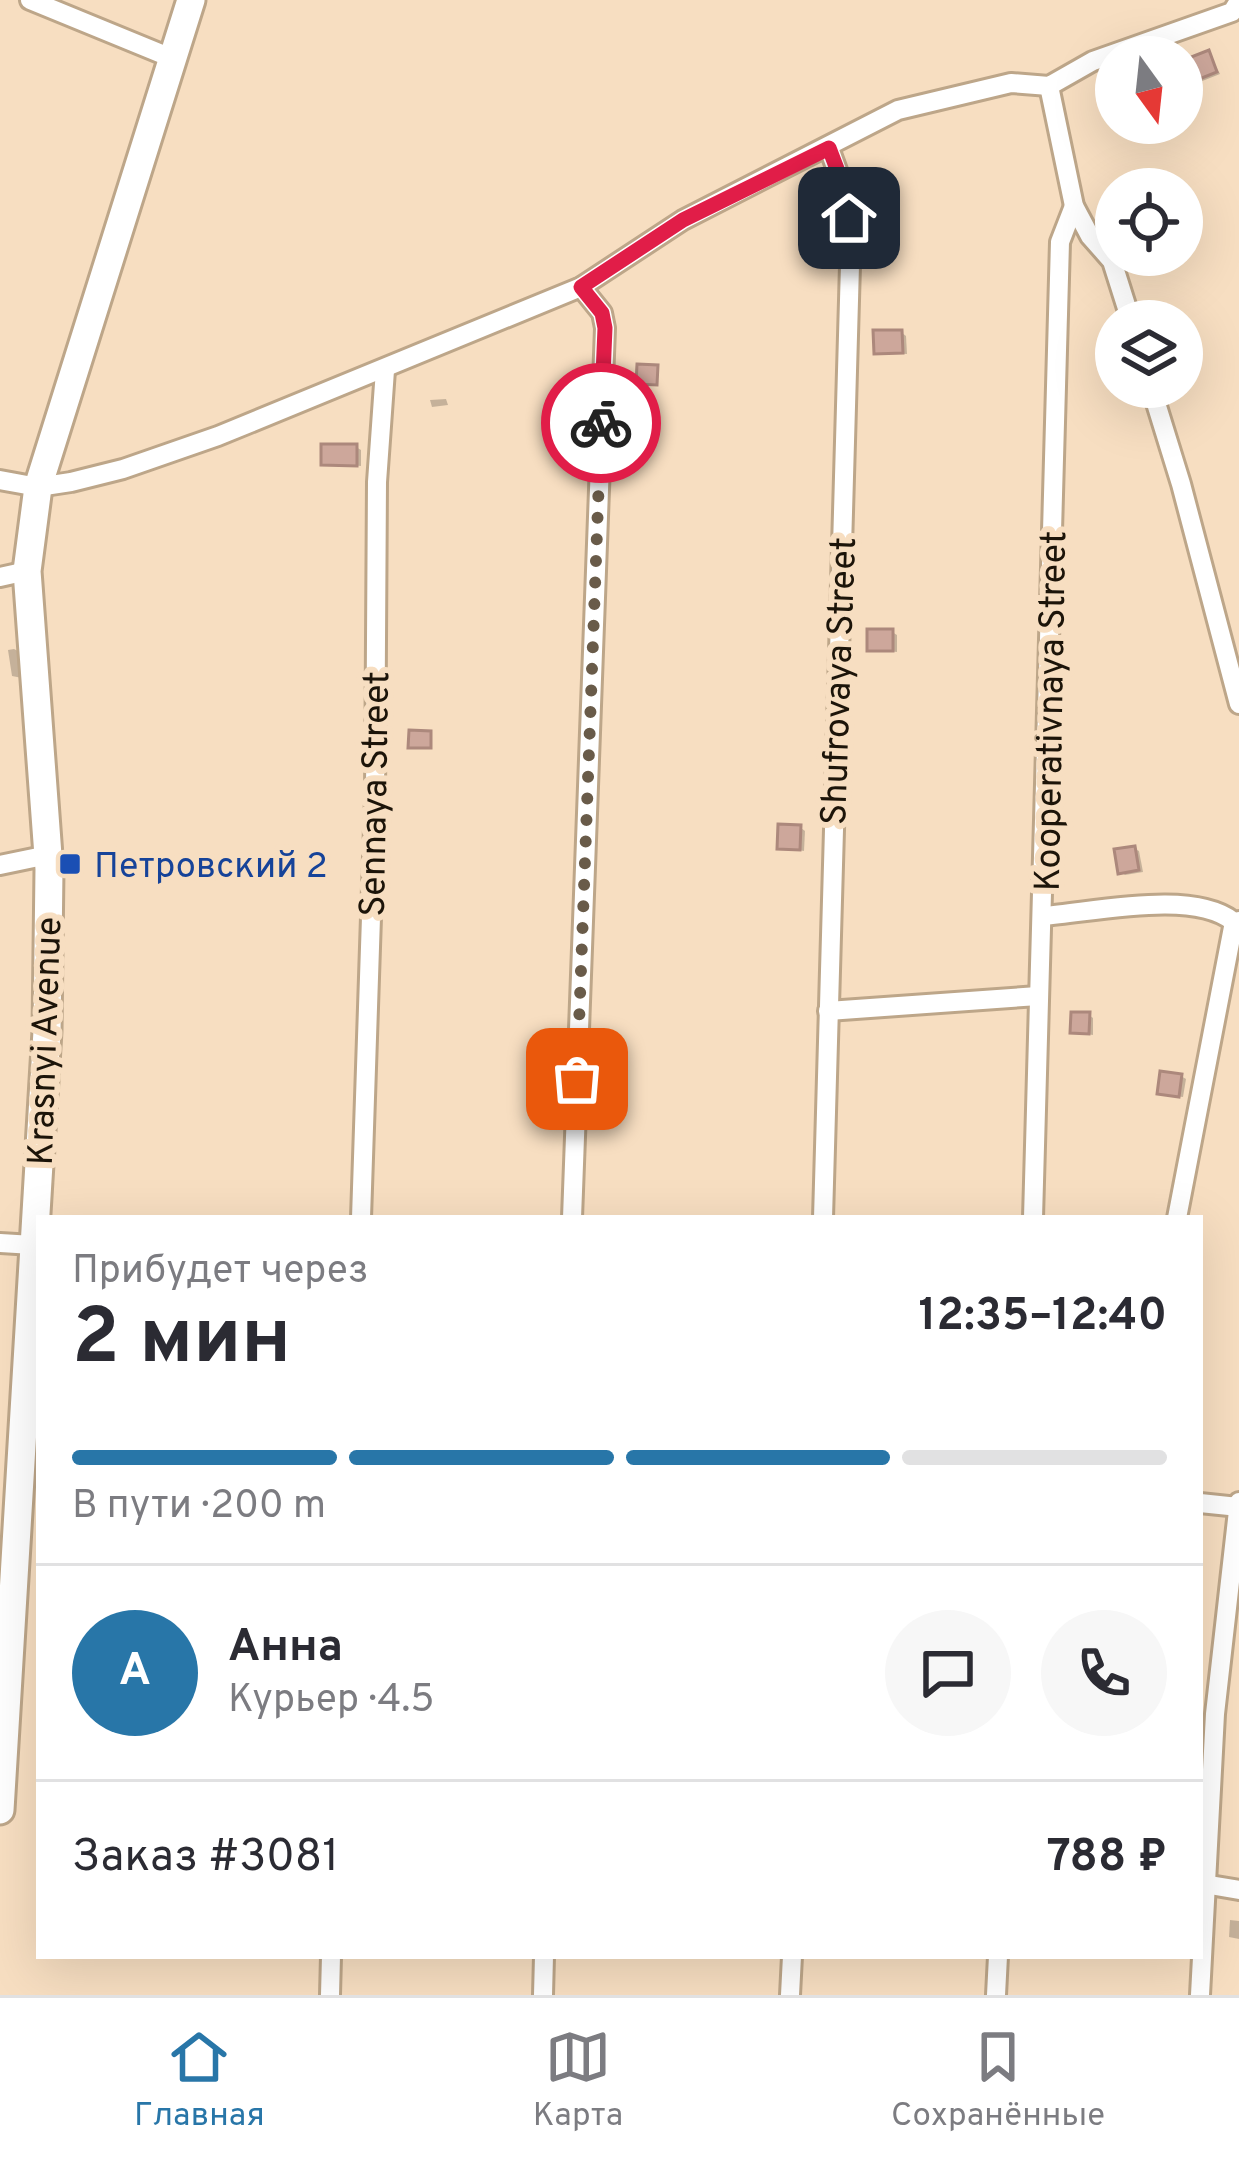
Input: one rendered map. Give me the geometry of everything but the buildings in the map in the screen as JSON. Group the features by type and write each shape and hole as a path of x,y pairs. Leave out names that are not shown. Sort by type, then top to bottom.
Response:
{"street":[{"path":"30,0 174,59"},
{"name":"Krasnyi Avenue","path":"0,1810 4,1686 28,1528 33,1244 47,1030 48,856 14,574 191,0"},
{"path":"0,479 38,487 123,469 385,370 581,287 683,220 898,110 1011,82 1049,86 1094,61 1237,15"},
{"path":"1049,86 1074,206 1090,236 1112,261 1124,300"},
{"name":"Shufrovaya Street","path":"823,1215 850,265 847,198 829,148"},
{"name":"Kooperativnaya Street","path":"1033,1215 1060,242 1074,206"},
{"path":"572,1215 605,328 602,313 581,287"},
{"name":"Sennaya Street","path":"362,1215 375,797 377,482 385,370"},
{"path":"1157,408 1239,704"},
{"path":"0,865 48,856"},
{"path":"1044,916 1195,904 1236,922 1178,1215"},
{"path":"828,1011 1038,996"},
{"path":"0,1243 33,1244"},
{"path":"1203,1503 1239,1506 1208,1713 1203,1912"},
{"path":"1204,1884 1239,1890"},
{"path":"330,1995 331,1959"},
{"path":"543,1995 544,1959"},
{"path":"790,1995 792,1959"},
{"path":"996,1995 998,1959"},
{"path":"1200,1995 1201,1959"}],"way so far":[{"path":"577,1079 601,423"}],"place":[{"name":"Петровский 2","path":"70,864"}],"route":[{"path":"601,423 605,328 602,313 581,287 683,220 829,148 849,218"}]}
